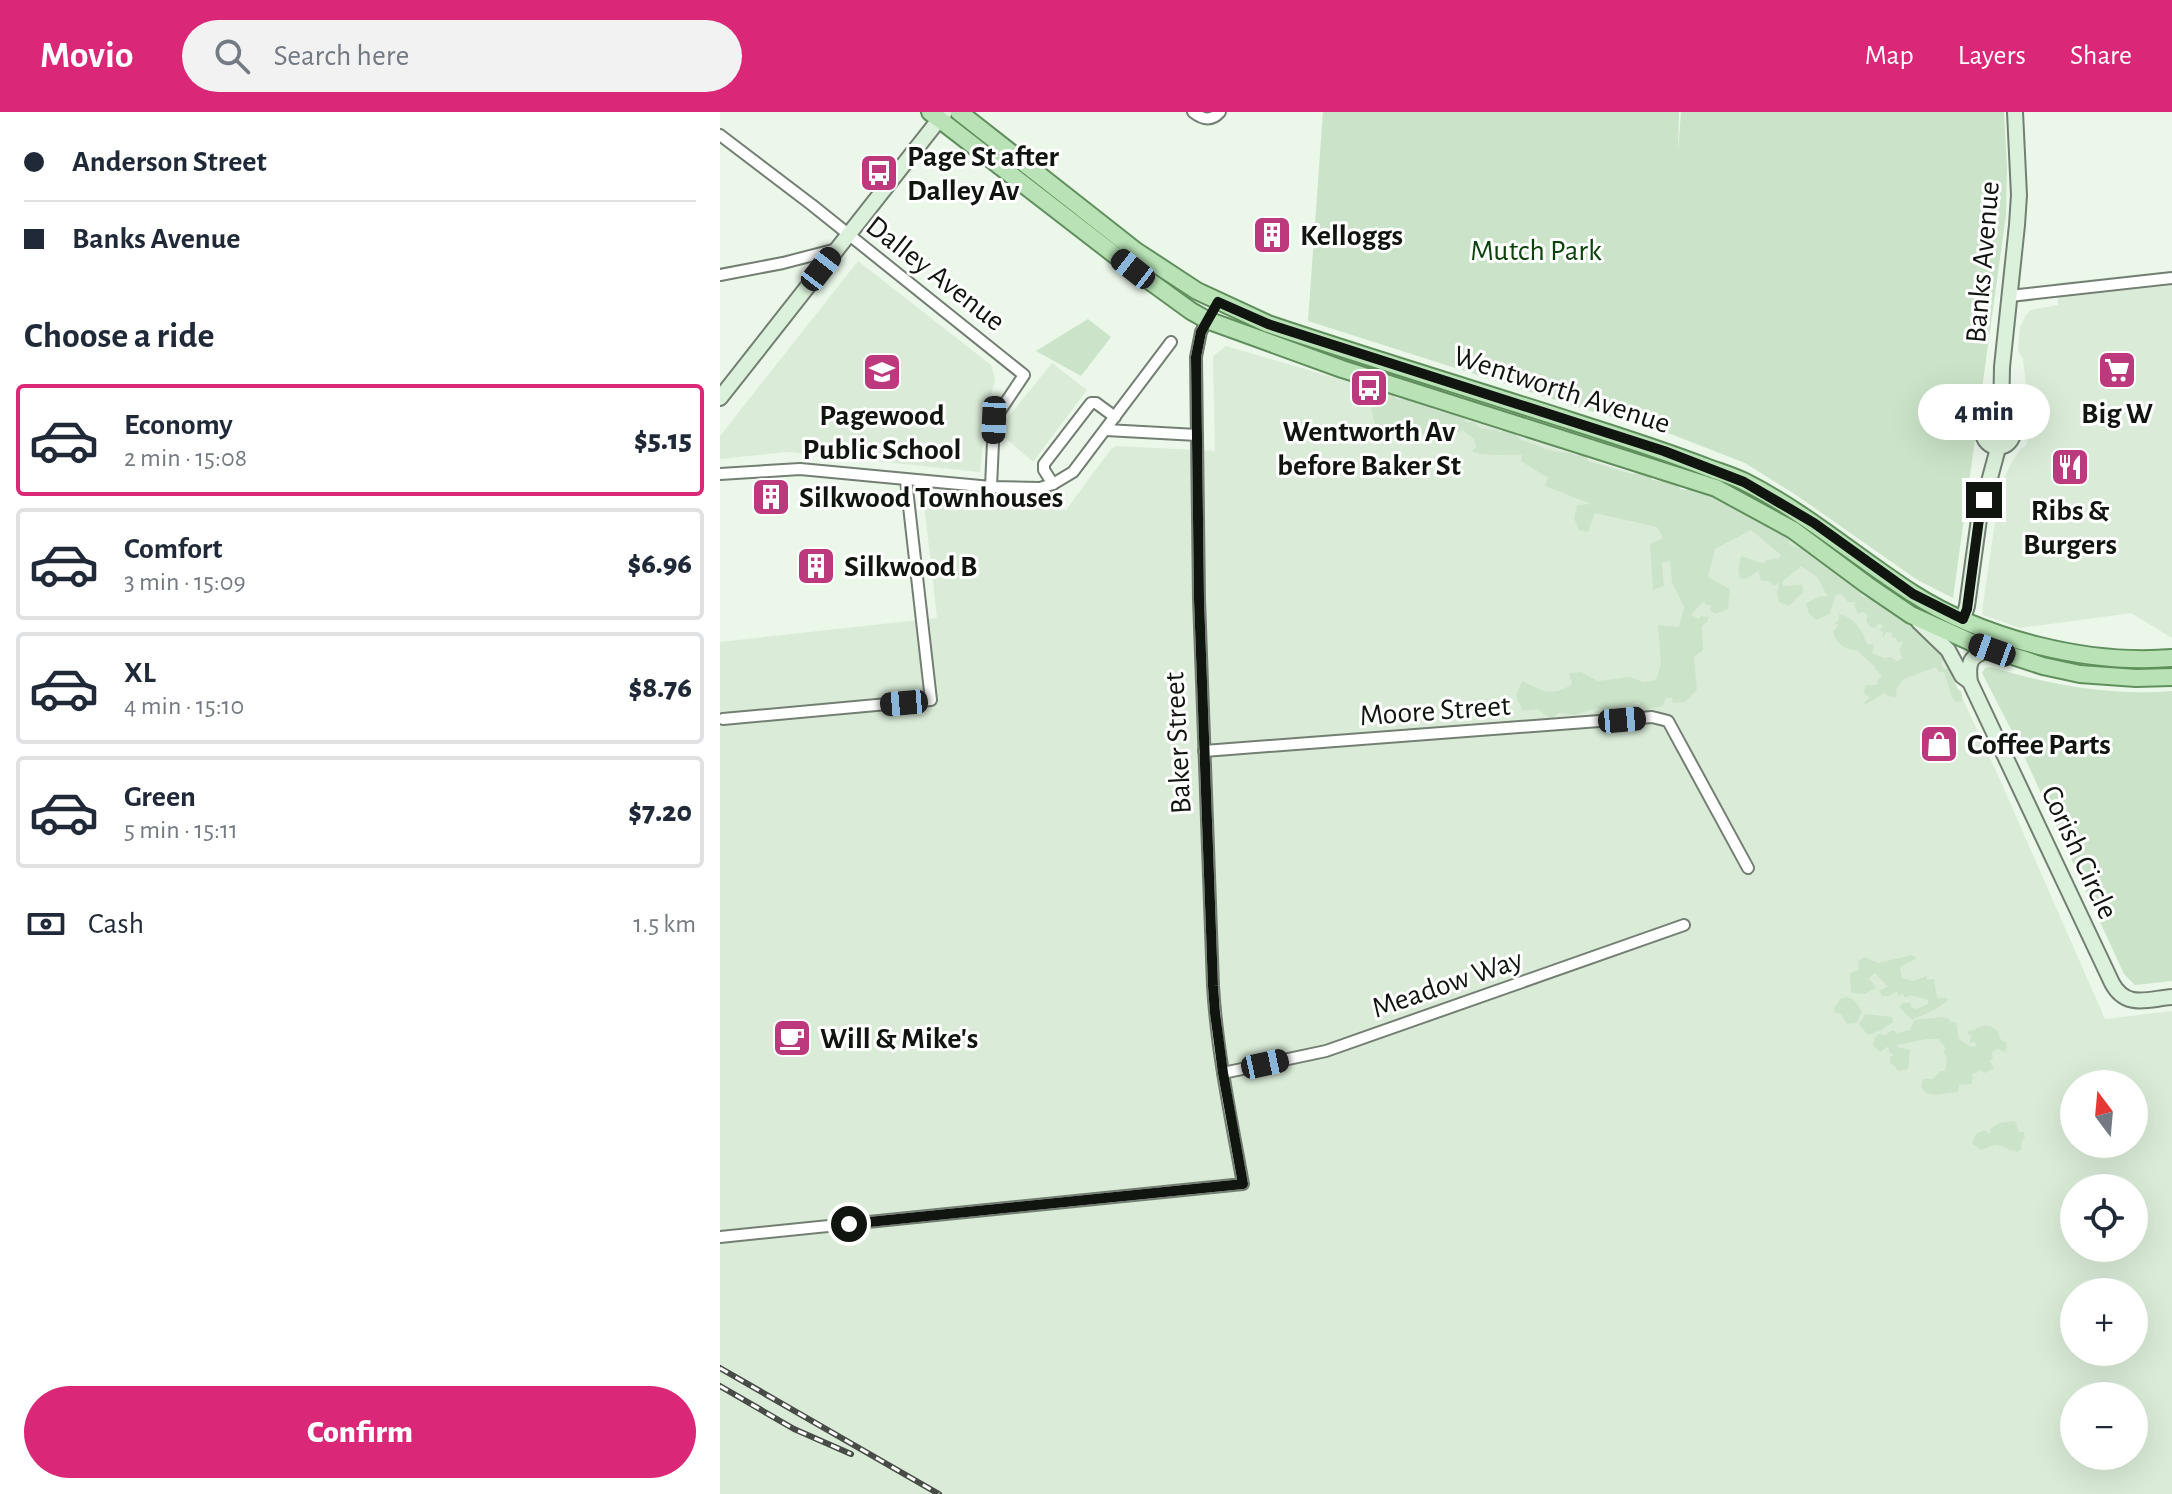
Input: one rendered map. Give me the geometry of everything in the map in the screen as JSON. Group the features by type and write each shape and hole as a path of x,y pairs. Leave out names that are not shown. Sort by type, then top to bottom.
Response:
{"main road":[{"name":"Wentworth Avenue","path":"959,112 1136,251 1218,302 1268,324 1664,451 1744,482 1814,523 1913,594 1963,619 2019,640 2088,655 2141,660 2172,658"},
{"name":"Wentworth Avenue","path":"938,115 1133,269 1207,320 1342,369 1716,488 1793,530 1911,615 1954,636 2043,666 2080,674 2172,677"},
{"name":"Baker Street","path":"1207,320 1218,302"},
{"path":"1954,636 1963,619"}],"street":[{"path":"1197,115 1209,119 1220,112"},
{"name":"Banks Avenue","path":"1963,619 1979,519 1998,448 1986,442 1984,429 1988,421 2001,417 2002,367 2019,195 2015,112"},
{"path":"720,398 849,235 938,115"},
{"name":"Dalley Avenue","path":"720,135 1024,375 994,420 991,487"},
{"path":"720,275 837,249"},
{"path":"2010,296 2172,278"},
{"name":"Baker Street","path":"720,1237 1243,1184 1215,1013 1204,751 1196,357 1207,320"},
{"path":"720,474 785,468 991,487 1040,488 1073,472 1171,342"},
{"path":"1053,484 1044,470 1044,464 1091,403 1096,403 1115,417"},
{"path":"1106,430 1197,435"},
{"path":"723,719 931,700 906,480"},
{"name":"Corish Circle","path":"1911,615 1948,650 1962,676 1970,682 2116,991 2129,1001 2172,997"},
{"path":"1970,682 1969,663 1976,655 1992,650"},
{"name":"Moore Street","path":"1204,751 1652,717 1668,721 1748,868"},
{"name":"Meadow Way","path":"1223,1073 1326,1051 1684,925"}],"shaded area":[{"name":"Pagewood Public School","path":"858,261 991,365 995,379 985,423 980,472 787,452 720,459 720,436"},
{"path":"2172,271 2172,638 2131,613 2020,628 1983,615 1999,495 2005,475 2020,449 2026,446 2029,434 2030,421 2021,408 2018,388 2026,386 2023,359 2018,350 2020,327 2026,315 2031,310 2058,305 2057,283"},
{"path":"1226,346 1373,389 1706,497 1793,541 1942,654 2105,1019 2172,1011 2172,1494 720,1494 720,642 937,618 924,504 931,497 992,497 1066,510 1111,449 1117,446 1215,451 1213,356"},
{"path":"1052,363 1087,390 1033,462 997,431"}],"green space":[{"name":"Mutch Park","path":"1323,112 1679,112 1678,151 1681,112 2004,112 2006,215 1953,598 1916,579 1745,463 1668,433 1308,321"},
{"path":"1088,319 1111,337 1081,376 1036,351"},
{"path":"1379,389 1400,400 1413,398 1440,412 1449,411 1480,428 1498,430 1499,433 1508,427 1517,430 1516,436 1520,440 1546,449 1578,456 1585,453 1588,461 1632,474 1650,472 1652,480 1678,483 1680,489 1701,490 1699,492 1703,494 1706,490 1723,503 1728,502 1748,515 1752,514 1789,538 1789,544 1802,549 1832,570 1834,568 1864,593 1860,595 1863,597 1878,601 1900,620 1907,618 1908,623 1918,623 1916,629 1941,655 1944,661 1941,663 1961,691 1963,701 1956,702 1952,697 1944,672 1939,672 1936,667 1904,679 1896,689 1897,697 1884,693 1865,705 1864,702 1870,698 1864,693 1865,686 1878,684 1882,676 1856,650 1844,647 1835,638 1833,631 1839,625 1835,624 1839,614 1857,625 1867,644 1874,645 1872,653 1897,661 1903,658 1899,650 1903,643 1897,642 1892,633 1886,632 1882,636 1883,632 1879,631 1883,625 1870,627 1866,621 1868,615 1863,612 1858,614 1854,605 1856,602 1848,602 1841,594 1835,596 1830,614 1816,620 1809,614 1806,603 1821,596 1828,597 1817,577 1801,566 1782,582 1783,586 1802,585 1803,592 1789,606 1779,602 1779,583 1773,586 1771,582 1761,580 1758,571 1746,579 1740,578 1741,556 1764,563 1781,555 1751,530 1715,549 1708,577 1730,589 1728,609 1715,614 1710,610 1711,605 1703,602 1691,615 1699,619 1701,616 1709,617 1702,626 1703,650 1694,657 1697,690 1685,702 1673,703 1672,698 1666,698 1662,706 1647,710 1638,702 1606,711 1597,708 1574,715 1559,713 1551,719 1537,709 1523,711 1516,696 1522,681 1553,692 1572,684 1569,673 1581,672 1598,681 1630,677 1643,682 1656,680 1661,664 1658,625 1679,627 1684,607 1672,583 1670,561 1662,563 1664,586 1653,590 1650,544 1663,538 1657,527 1595,513 1588,532 1579,530 1574,518 1577,505 1591,504 1545,486 1548,478 1521,461 1522,455 1489,455 1472,451 1476,447 1474,439 1463,430 1434,434 1433,427 1428,427 1428,434 1421,434 1404,426 1399,430 1376,427 1372,402"},
{"path":"1985,668 2080,688 2126,692 2172,691 2172,981 2135,985 2124,974 2018,743 1982,673"},
{"path":"1912,955 1917,958 1900,967 1902,978 1913,981 1927,976 1927,980 1934,979 1937,998 1947,998 1948,1001 1912,1020 1899,1007 1903,1003 1911,1003 1911,1007 1917,1009 1928,1004 1928,1000 1910,995 1904,997 1903,994 1898,996 1897,991 1882,996 1879,990 1888,987 1875,973 1869,978 1876,988 1865,994 1851,993 1850,974 1859,969 1858,961 1865,957 1878,963"},
{"path":"1848,997 1862,1011 1857,1023 1847,1024 1840,1013 1835,1013 1834,1008 1841,998"},
{"path":"1865,1014 1892,1017 1893,1022 1868,1035 1859,1024"},
{"path":"1942,1017 1956,1022 1959,1039 1971,1047 1976,1046 1975,1042 1969,1043 1972,1035 1968,1031 1989,1026 1995,1029 2007,1047 2005,1052 1997,1049 1992,1052 1990,1061 1994,1068 1985,1073 1979,1070 1972,1074 1971,1084 1959,1085 1958,1092 1935,1095 1926,1093 1921,1086 1923,1079 1933,1079 1940,1071 1945,1071 1945,1047 1938,1039 1897,1045 1910,1050 1908,1069 1900,1071 1890,1063 1890,1057 1894,1055 1889,1048 1880,1052 1873,1046 1878,1034 1910,1030 1914,1021"},
{"path":"2015,1121 2019,1132 2024,1132 2021,1150 2017,1152 1997,1145 1982,1150 1972,1144 1976,1134 1984,1130 1991,1133 1990,1129 1999,1123"}],"railway":[{"path":"720,1368 939,1494"},
{"path":"720,1386 794,1429 851,1454"}],"place":[{"name":"Page St after Dalley Av","path":"879,173"},
{"name":"Kelloggs","path":"1272,235"},
{"name":"Big W","path":"2117,370"},
{"name":"Pagewood Public School","path":"882,372"},
{"name":"Wentworth Av before Baker St","path":"1369,388"},
{"name":"Ribs & Burgers","path":"2070,467"},
{"name":"Silkwood Townhouses","path":"771,497"},
{"name":"Silkwood B","path":"816,566"},
{"name":"Coffee Parts","path":"1939,744"},
{"name":"Will & Mike's","path":"792,1038"}],"route":[{"path":"849,1224 1243,1184 1215,1013 1199,599 1196,357 1201,332 1218,302 1268,324 1664,451 1744,482 1814,523 1913,594 1963,619 1984,500"}]}
